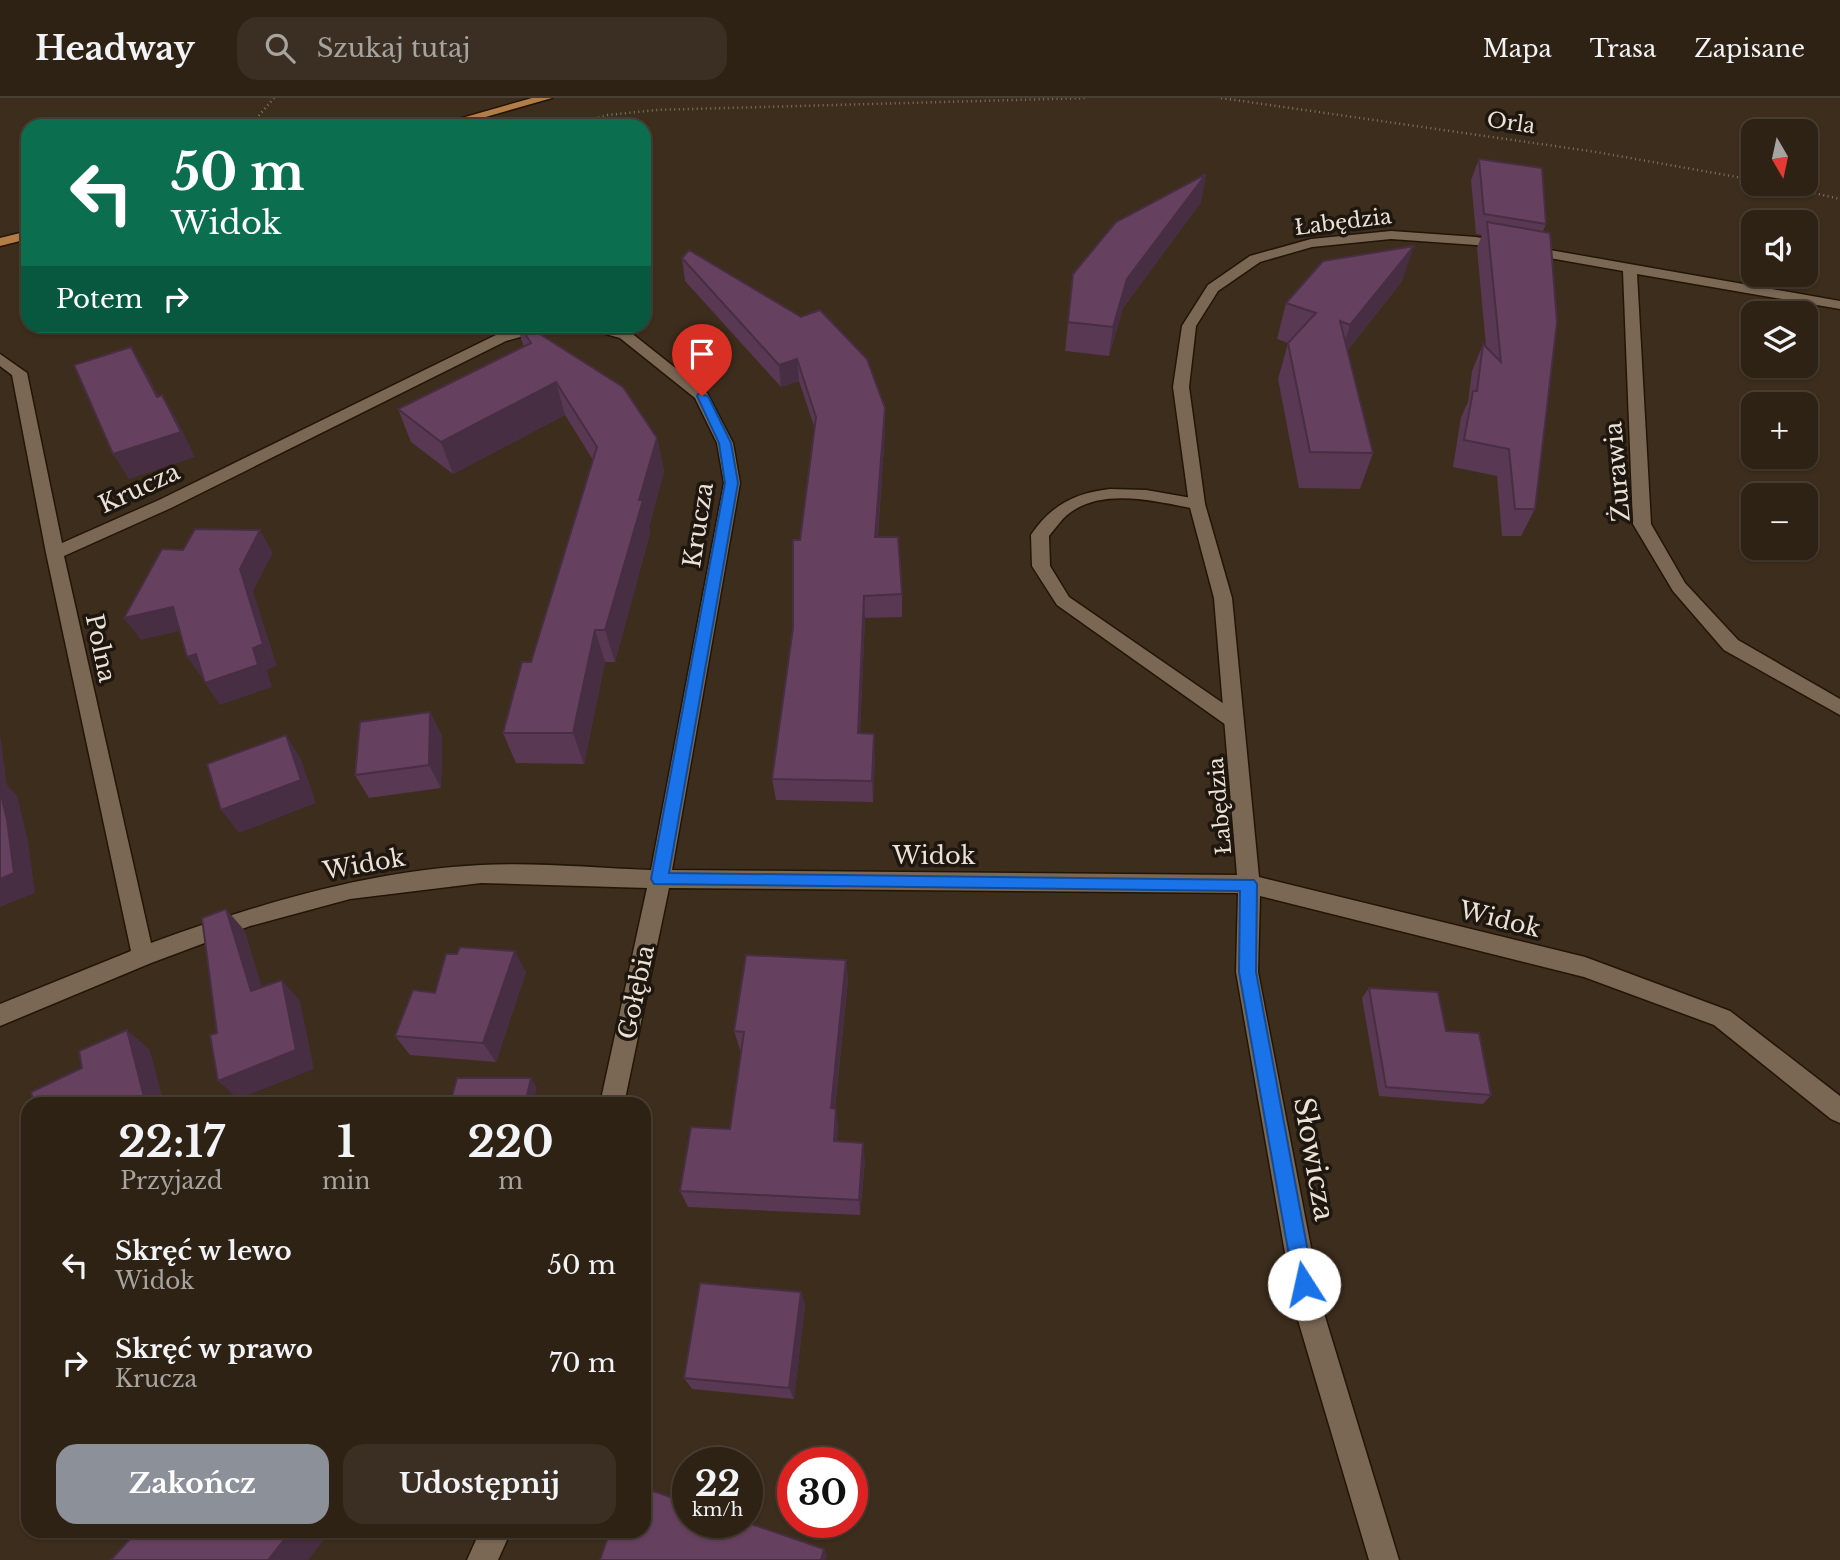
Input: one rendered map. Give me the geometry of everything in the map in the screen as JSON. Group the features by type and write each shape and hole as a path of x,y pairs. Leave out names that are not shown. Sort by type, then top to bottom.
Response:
{"main road":[{"path":"466,119 546,98"},
{"path":"0,242 21,236"}],"street":[{"name":"Łabędzia","path":"1248,884 1223,598 1198,504 1181,387 1189,326 1213,288 1255,259 1311,243 1391,235 1476,241 1840,305"},
{"name":"Żurawia","path":"1630,267 1642,524 1679,587 1731,645 1840,708"},
{"name":"Krucza","path":"55,552 165,504 501,338 519,333"},
{"name":"Krucza","path":"618,333 625,335 702,396 725,443 732,483 660,879"},
{"name":"Polna","path":"0,359 19,373 143,956"},
{"path":"1198,504 1132,494 1089,497 1062,510 1040,536 1041,566 1063,601 1233,720"},
{"name":"Widok","path":"0,1015 143,956 250,917 350,890 481,874 660,879 1248,884 1585,967 1722,1018 1840,1111"},
{"name":"Gołębia","path":"613,1097 660,879"},
{"name":"Słowicza","path":"1248,884 1247,972 1309,1310 1384,1560"},
{"path":"482,1560 493,1538"}],"path":[{"path":"256,119 274,98"},
{"path":"596,119 620,113 745,106 1085,98"},
{"name":"Orla","path":"1222,98 1583,149 1741,178"},
{"path":"1818,194 1840,199"}],"building":[{"path":"1479,159 1542,168 1546,224 1484,214"},
{"path":"1206,174 1127,279 1113,327 1068,322 1073,274 1116,222"},
{"path":"1487,222 1550,233 1557,322 1535,509 1515,509 1509,449 1464,440 1473,391 1477,391 1483,344 1501,362"},
{"path":"1414,246 1350,325 1340,321 1373,453 1310,452 1288,343 1316,313 1286,303 1323,261"},
{"path":"689,250 801,317 820,310 867,359 885,408 875,537 898,537 902,594 864,596 858,733 874,734 872,781 772,779 793,628 793,540 800,540 816,417 797,359 779,365 682,258"},
{"path":"525,333 538,333 623,387 657,438 639,500 643,500 605,630 595,630 573,733 503,733 522,662 531,662 597,447 556,382 441,442 398,409 531,343"},
{"path":"131,347 157,397 162,395 181,432 113,454 74,365"},
{"path":"195,529 260,530 240,569 263,644 253,648 258,665 205,683 196,654 187,657 173,607 124,618 162,549 183,550"},
{"path":"430,712 429,765 355,775 360,722"},
{"path":"286,735 301,780 221,810 207,764"},
{"path":"0,791 14,873 0,879"},
{"path":"226,909 251,991 282,980 296,1050 218,1081 210,1035 217,1033 202,918"},
{"path":"460,947 515,951 483,1043 395,1036 413,990 435,993 446,954 457,954"},
{"path":"746,955 846,960 831,1108 836,1109 834,1141 863,1143 859,1200 680,1191 691,1127 730,1129 744,1032 734,1031"},
{"path":"1369,988 1438,992 1446,1031 1479,1033 1491,1095 1386,1087"},
{"path":"127,1030 144,1097 32,1097 31,1092 82,1068 79,1051"},
{"path":"457,1078 531,1078 527,1097 452,1097"},
{"path":"700,1283 801,1292 789,1388 684,1378"},
{"path":"651,1490 672,1498 672,1538 763,1538 763,1528 777,1533 777,1538 792,1538 824,1549 821,1560 600,1560 608,1538 651,1538"},
{"path":"131,1538 285,1538 268,1560 111,1560"}],"route":[{"path":"702,396 725,443 732,483 660,879 1248,884 1247,972 1304,1284"}]}
